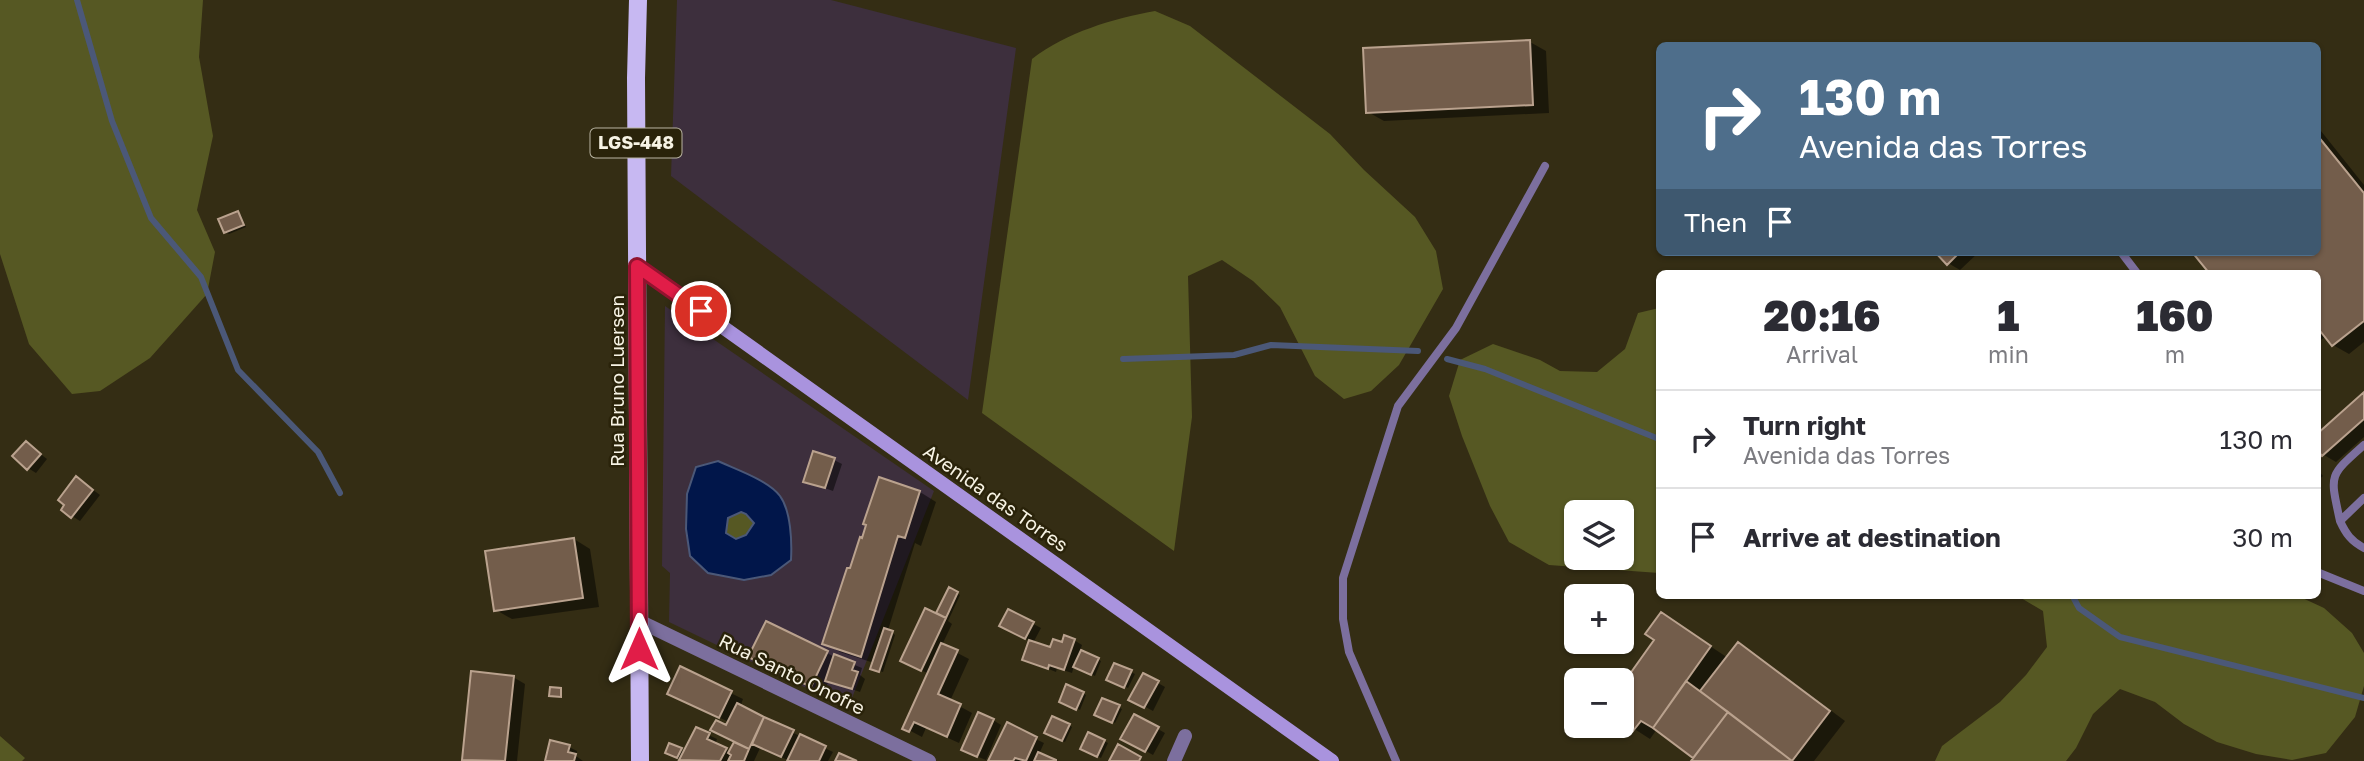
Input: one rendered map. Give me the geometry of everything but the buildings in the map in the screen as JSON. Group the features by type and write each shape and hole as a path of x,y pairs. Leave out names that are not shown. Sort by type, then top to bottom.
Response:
{"main road":[{"name":"Rua Bruno Luersen","path":"638,0 636,78 640,761"},
{"name":"Avenida das Torres","path":"637,266 1332,761"}],"street":[{"name":"Rua Santo Onofre","path":"639,621 929,761"},
{"path":"1174,761 1185,736"}],"lane":[{"path":"1396,761 1349,652 1343,619 1343,578 1398,407 1455,328 1545,166"},
{"path":"2364,445 2336,470 2333,487 2340,521 2346,534 2352,542 2364,548"},
{"path":"2340,521 2364,498"},
{"path":"2321,574 2364,591"}],"shaded area":[{"path":"0,0 203,0 199,57 213,136 197,210 215,252 207,294 150,358 100,391 72,394 29,344 0,254"},
{"path":"677,0 831,0 1016,48 968,400 671,176"},
{"path":"1155,11 1190,26 1330,134 1415,217 1436,251 1443,289 1399,365 1371,391 1344,399 1315,376 1280,307 1253,281 1222,260 1188,276 1192,417 1174,551 982,413 1032,59 1060,41 1090,28"},
{"path":"665,306 934,491 848,708 669,622 670,573 662,566"},
{"path":"1656,309 1656,573 1618,570 1634,570 1634,500 1564,500 1564,566 1549,565 1509,542 1490,506 1449,396 1460,360 1493,344 1540,360 1560,371 1597,372 1625,349 1638,313"},
{"path":"741,512 754,523 746,535 736,539 726,533 728,518"},
{"path":"2023,599 2305,599 2324,608 2352,633 2364,653 2364,686 2355,717 2326,753 2292,760 2256,754 2217,742 2184,724 2155,702 2120,689 2093,714 2076,748 2066,761 1935,761 1942,746 2000,702 2026,675 2047,647 2043,611"},
{"path":"0,736 25,758 22,761 0,761"}],"water":[{"path":"718,461 775,490 784,502 789,518 791,560 771,575 744,580 708,573 690,556 686,529 687,494 696,467","holes":["741,512 754,523 746,535 736,539 726,533 728,518"]}],"waterway":[{"path":"77,0 112,121 151,218 201,277 238,370 318,452 340,493"},
{"path":"1123,359 1234,355 1271,345 1418,351"},
{"path":"1447,359 1485,369 1656,438"},
{"path":"2074,599 2079,608 2120,637 2364,698"}],"route":[{"path":"639,649 637,266 701,311"}]}
